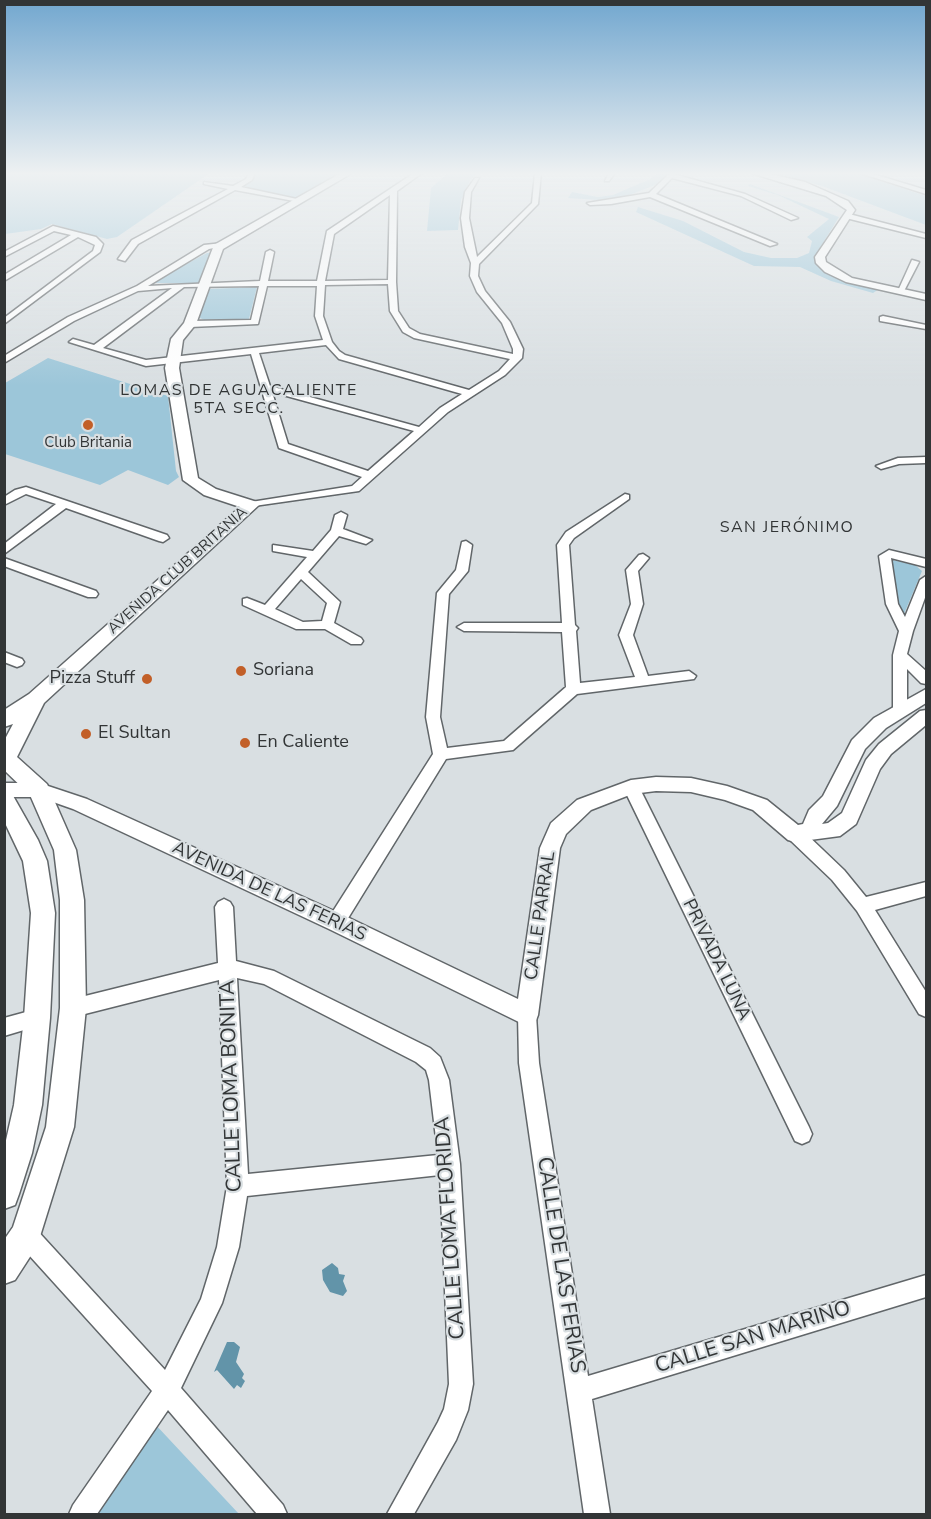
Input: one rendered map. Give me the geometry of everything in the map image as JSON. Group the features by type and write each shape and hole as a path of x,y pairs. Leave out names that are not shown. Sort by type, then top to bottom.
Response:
{"main road":[{"path":"218,246 221,244"},
{"path":"218,246 222,244"},
{"name":"AVENIDA CLUB BRITANIA","path":"218,246 190,324 177,339 172,361 191,480 210,492 251,505"},
{"name":"AVENIDA CLUB BRITANIA","path":"4,720 36,699 251,505"},
{"name":"AVENIDA CLUB BRITANIA","path":"5,759 36,699"},
{"path":"4,1269 26,1234 60,1127 73,1008 72,900 69,867 39,790 5,759"},
{"path":"4,800 27,840 40,884 43,913 37,1018 28,1105 18,1153 4,1194"}],"street":[{"path":"4,255 24,244"},
{"path":"4,279 62,244"},
{"path":"4,322 96,252 99,248 98,244"},
{"path":"122,259 134,244"},
{"path":"328,244 321,283 319,316 328,342 336,353 351,360 468,393"},
{"path":"393,244 394,310 406,330 417,336 517,358"},
{"path":"268,609 337,531 342,512 356,489 420,430 468,393 502,373 517,358 518,349 506,322 477,285 475,263 469,244"},
{"path":"475,263 495,244"},
{"path":"828,244 820,257 821,263 828,270 849,280 927,291"},
{"path":"4,360 71,319 136,289 207,247 218,246"},
{"path":"190,324 255,322 265,284 270,252"},
{"path":"902,289 915,262"},
{"path":"136,289 182,285 392,282"},
{"path":"96,348 182,285"},
{"path":"902,289 927,297"},
{"path":"883,319 927,327"},
{"path":"73,342 146,363 328,342"},
{"path":"254,350 283,446 371,476"},
{"path":"264,387 420,430"},
{"path":"881,466 898,461 927,460"},
{"path":"251,505 356,489"},
{"path":"4,502 22,490 163,538"},
{"path":"573,689 571,628 564,579 563,546 570,535 625,497"},
{"path":"4,550 64,504"},
{"path":"337,531 366,540"},
{"path":"336,922 441,754 433,717 443,593 462,571 466,545"},
{"path":"277,548 317,555"},
{"path":"906,631 892,604 885,556 889,554 927,563"},
{"path":"643,558 632,570 638,604 627,626 626,635 643,681"},
{"path":"4,562 92,594"},
{"path":"302,573 334,602 327,625"},
{"path":"900,710 900,655 906,631 927,580"},
{"path":"247,602 268,609 301,626 327,625 356,640"},
{"path":"464,627 571,628"},
{"path":"900,655 927,678"},
{"path":"441,754 508,746 573,689 689,676"},
{"path":"803,832 830,801 858,745 880,723 927,695"},
{"path":"803,832 823,832 843,825 849,818 862,785 878,757 902,734 927,716"},
{"name":"CALLE PARRAL","path":"527,1015 550,848 558,829 584,805 631,787 656,783 691,785 727,793 760,806 803,832"},
{"name":"PRIVADA LUNA","path":"631,787 802,1134"},
{"name":"AVENIDA DE LAS FERIAS","path":"4,790 39,790 80,804 336,922 527,1015"},
{"path":"803,832 863,906 927,1008"},
{"path":"863,906 927,889"},
{"name":"CALLE LOMA BONITA","path":"82,1515 167,1390 211,1303 228,1247 238,1186 229,969 224,906"},
{"name":"CALLE LOMA FLORIDA","path":"73,1008 229,969 268,977 423,1055 433,1064 439,1080 450,1164 461,1384 456,1410 447,1431 400,1515"},
{"name":"CALLE DE LAS FERIAS","path":"527,1015 529,1063 597,1515"},
{"path":"4,1027 37,1018"},
{"path":"238,1186 450,1164"},
{"path":"26,1234 167,1390 273,1515"},
{"name":"CALLE SAN MARINO","path":"579,1391 927,1286"}],"shaded area":[{"path":"706,244 728,244 744,252 771,258 797,258 809,253 811,244 822,244 815,256 816,264 831,274 879,289 873,293 831,281 800,267 754,266"},
{"path":"210,253 199,283 151,283"},
{"path":"257,287 249,319 204,320 196,316 209,289"},
{"name":"Club Britania","path":"48,358 168,396 176,471 179,477 168,485 128,470 100,485 5,454 5,383"},
{"path":"892,560 915,565 922,571 904,614 900,611"},
{"path":"332,1263 338,1268 339,1274 345,1275 343,1281 347,1291 343,1296 330,1292 323,1280 322,1270"},
{"path":"227,1342 234,1342 240,1347 236,1362 244,1374 242,1378 245,1381 241,1388 237,1385 234,1389 217,1370 214,1372"},
{"path":"154,1423 239,1514 90,1514"}],"place":[{"name":"Club Britania","path":"88,425"},
{"name":"Soriana","path":"241,671"},
{"name":"Pizza Stuff","path":"147,679"},
{"name":"El Sultan","path":"86,734"},
{"name":"En Caliente","path":"245,743"}],"district":[{"name":"LOMAS DE AGUACALIENTE 5TA SECC.","path":"239,400"},
{"name":"SAN JERÓNIMO","path":"787,528"}]}
